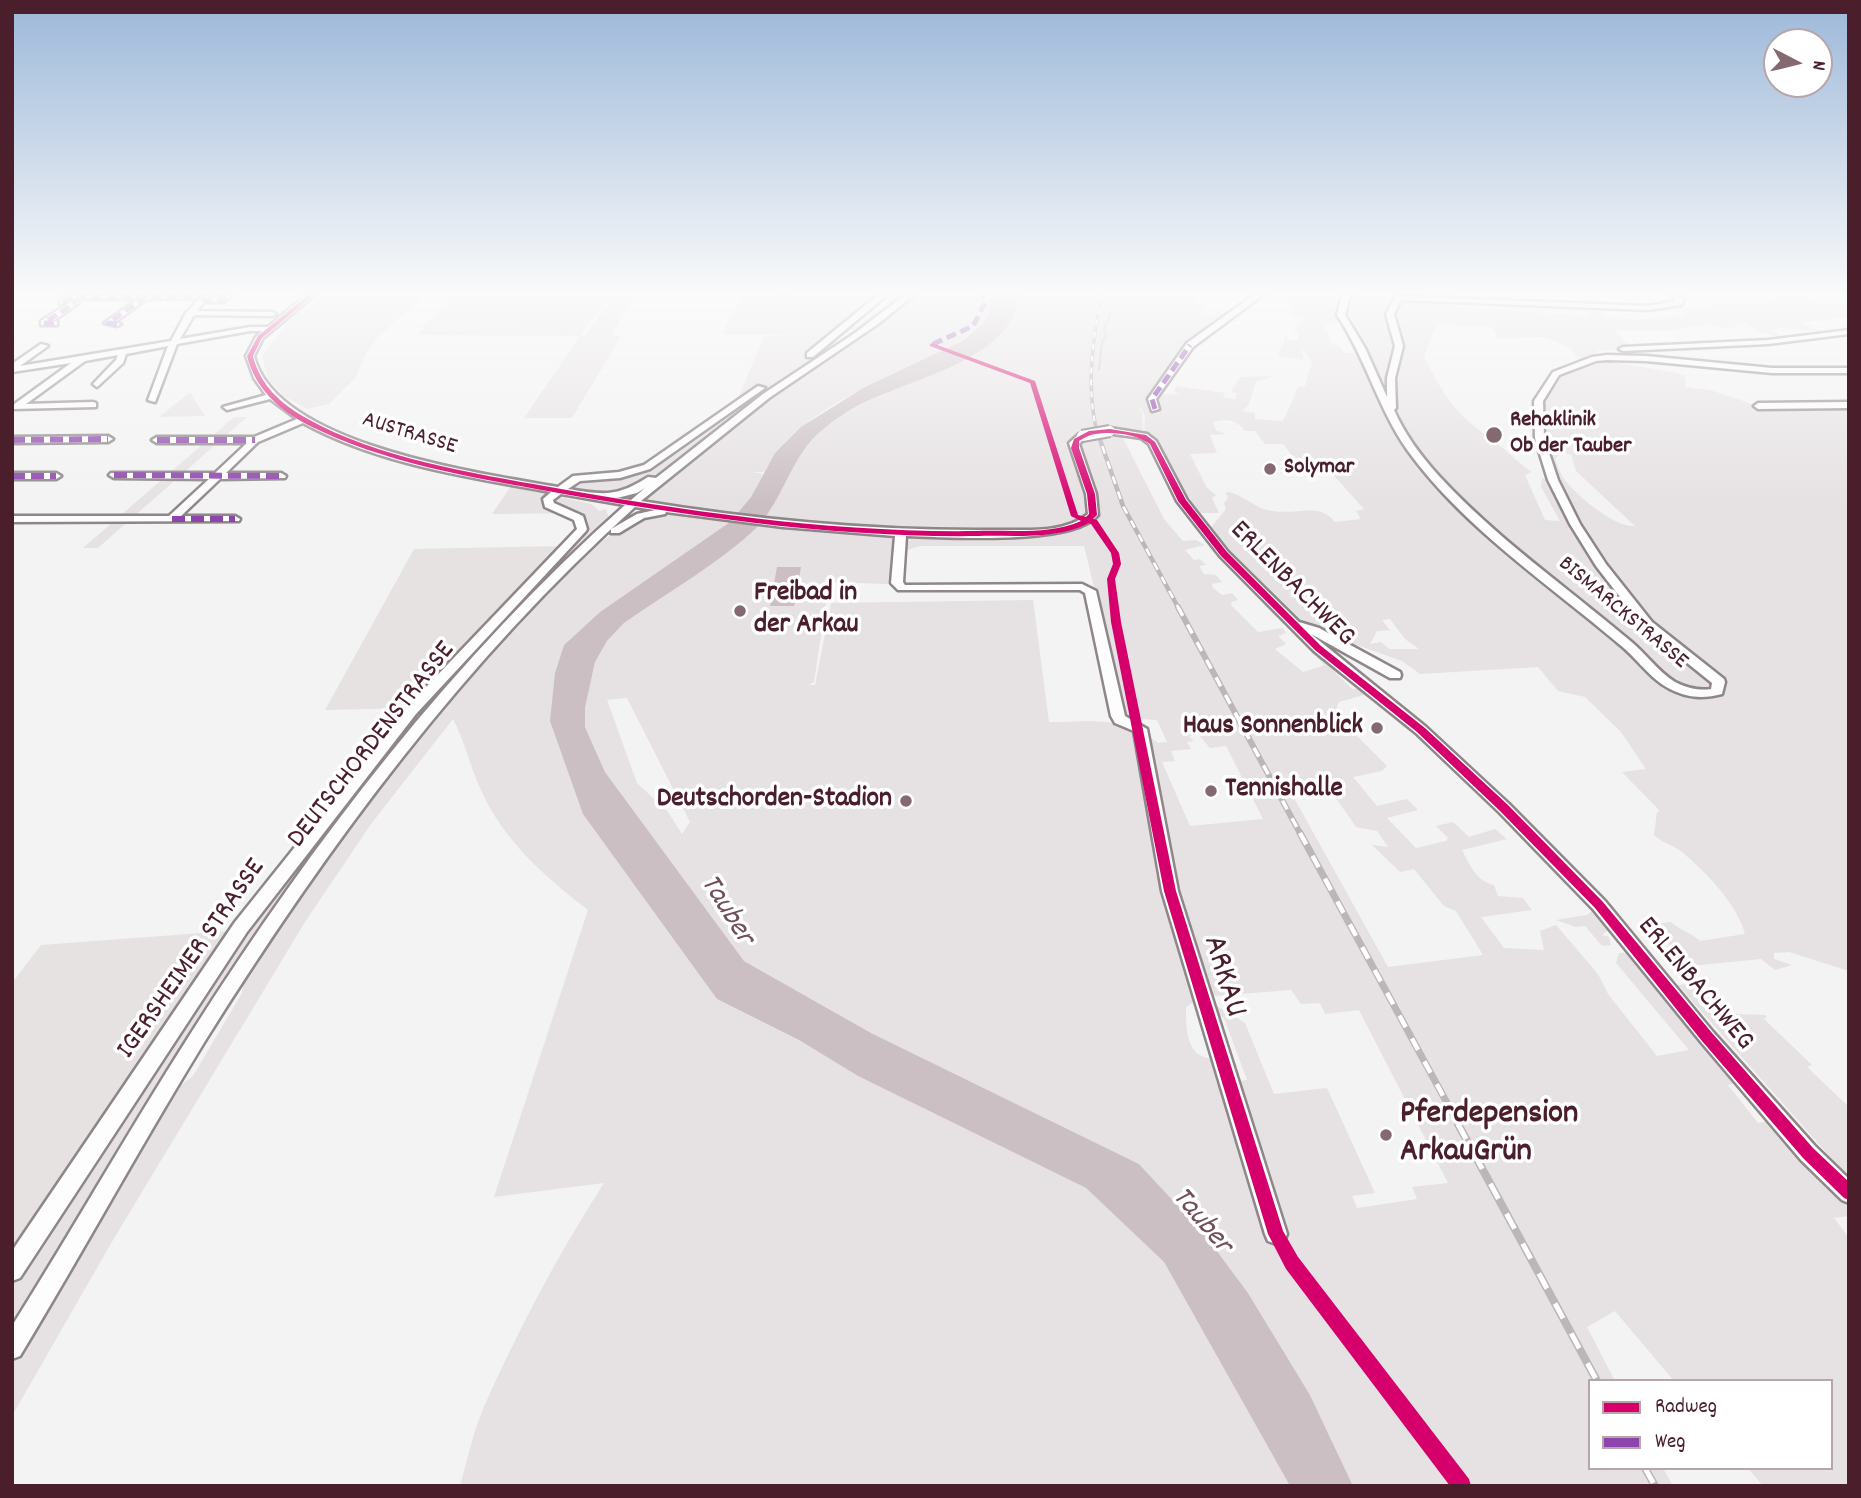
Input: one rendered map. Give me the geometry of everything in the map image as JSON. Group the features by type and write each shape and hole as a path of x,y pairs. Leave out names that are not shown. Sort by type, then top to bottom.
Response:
{"street":[{"path":"12,369 42,365"},
{"path":"72,365 16,407 93,405"},
{"path":"97,384 116,365"},
{"path":"152,400 163,365"},
{"name":"AUSTRASSE","path":"253,365 260,383 305,419 398,456 471,475 636,504"},
{"path":"557,490 577,478 633,473 662,459 796,365"},
{"name":"DEUTSCHORDENSTRASSE","path":"12,1348 164,1092 308,876 441,702 517,615 578,556 705,444 810,365"},
{"path":"1155,409 1152,399 1176,365"},
{"name":"BISMARCKSTRASSE","path":"1369,365 1387,410 1413,451 1450,493 1544,576 1628,644 1658,677 1689,693 1710,694 1720,687 1714,676 1649,626 1615,586 1554,485 1536,423 1539,395 1568,365"},
{"path":"1387,410 1393,408 1391,378 1394,365"},
{"name":"BISMARCKSTRASSE","path":"1716,365 1784,371 1849,370"},
{"path":"227,407 274,396"},
{"path":"1758,406 1849,405"},
{"path":"172,519 255,440 305,419"},
{"name":"ERLENBACHWEG","path":"636,504 817,530 901,534 1051,530 1089,519 1091,494 1074,443 1082,436 1110,431 1144,436 1153,443 1182,501 1224,554 1292,623 1421,730 1576,882 1808,1153 1849,1193"},
{"path":"12,440 108,439"},
{"path":"157,440 255,440"},
{"path":"578,556 609,518 602,498 645,485 692,447 705,444"},
{"path":"114,475 281,476"},
{"path":"12,476 56,476"},
{"name":"IGERSHEIMER STRASSE","path":"12,1270 241,927 411,711 541,570 577,537 582,529 579,518 548,502 557,490"},
{"path":"578,556 645,515 687,512"},
{"path":"12,519 235,519"},
{"name":"ARKAU","path":"901,534 897,583 902,588 1082,587 1090,591 1118,716 1120,720 1140,729 1170,891 1182,937 1276,1234"},
{"name":"ERLENBACHWEG","path":"1292,623 1315,631 1395,676"}],"shaded area":[{"path":"264,365 361,365 356,377 329,404 307,409 284,396 268,379"},
{"path":"560,365 604,365 572,418 524,418"},
{"path":"752,365 912,365 854,393 812,419 794,434 764,472 752,472 763,474 751,497 730,522 600,612 564,645 555,673 671,931 717,999 799,1040 858,1076 1086,1188 1164,1262 1290,1486 460,1486 479,1418 496,1380 554,1265 604,1183 494,1197 588,910 541,871 501,825 481,790 453,719 371,824 305,922 113,1240 12,1416 12,1267 241,927 373,756 582,529 571,513 492,514 511,486 591,504 599,511 606,509 609,518 607,524 580,555 641,516 680,512 636,504 703,444 688,451 652,479 627,492 589,495 557,490 575,487 569,483 555,485 587,473 647,467 734,408","holes":["245,970 242,993 193,1076 159,1102"]},
{"path":"776,365 790,365 773,377"},
{"path":"912,365 955,365 878,396 828,425 804,450 771,509 757,527 711,564 624,623 607,641 595,662 585,708 585,727 605,772 744,961 871,1033 1139,1164 1205,1235 1248,1293 1310,1395 1353,1486 1290,1486 1164,1262 1086,1188 858,1076 799,1040 717,999 583,814 550,721 555,673 564,645 600,612 730,522 751,497 775,453 801,427 863,388"},
{"path":"954,365 1176,365 1155,395 1179,394 1174,392 1176,386 1225,393 1223,397 1235,399 1237,394 1231,392 1240,377 1275,376 1256,382 1249,404 1243,411 1255,413 1255,419 1283,421 1298,387 1305,386 1311,365 1428,365 1454,407 1532,472 1525,475 1545,520 1560,521 1541,487 1542,478 1553,484 1541,450 1560,454 1555,459 1562,476 1587,502 1617,522 1635,526 1576,471 1571,455 1540,444 1536,405 1559,371 1572,365 1631,365 1678,373 1686,378 1685,387 1710,390 1758,406 1849,405 1849,971 1789,952 1774,953 1774,959 1792,965 1775,970 1761,959 1690,966 1664,953 1674,952 1655,924 1671,922 1700,941 1745,934 1728,900 1701,869 1682,852 1654,835 1657,812 1660,811 1622,772 1646,769 1621,732 1585,697 1558,691 1538,667 1420,674 1402,661 1357,645 1348,648 1292,623 1224,554 1209,530 1226,509 1226,492 1272,511 1322,512 1335,522 1361,519 1356,511 1364,509 1326,467 1302,468 1283,444 1265,444 1255,431 1245,431 1230,420 1213,422 1216,430 1226,434 1210,435 1217,453 1190,454 1207,488 1216,495 1212,498 1219,513 1201,513 1189,502 1182,501 1144,436 1145,416 1141,409 1143,430 1096,428 1098,434 1121,434 1164,519 1183,541 1196,540 1205,545 1185,550 1194,560 1200,559 1206,565 1199,566 1204,574 1216,575 1222,582 1212,584 1213,588 1222,595 1232,593 1238,600 1231,602 1232,606 1258,632 1283,628 1286,633 1278,636 1286,644 1275,649 1303,672 1325,665 1316,657 1326,654 1342,667 1334,671 1352,689 1369,688 1364,695 1339,702 1336,709 1339,718 1354,728 1350,729 1387,766 1382,771 1353,777 1377,806 1407,799 1418,810 1387,818 1416,848 1446,841 1448,838 1436,826 1453,822 1469,837 1495,829 1507,839 1462,850 1474,872 1494,885 1498,896 1523,898 1532,910 1481,917 1504,948 1544,950 1540,931 1556,925 1598,974 1608,994 1657,1056 1689,1050 1616,963 1619,953 1636,952 1745,1080 1728,1085 1758,1123 1779,1119 1808,1153 1833,1160 1678,985 1697,985 1710,990 1734,1014 1765,1015 1767,1017 1764,1019 1812,1065 1807,1067 1849,1107 1849,1216 1834,1218 1849,1238 1849,1486 1763,1486 1750,1470 1833,1470 1833,1379 1672,1379 1615,1311 1587,1327 1614,1379 1588,1379 1588,1470 1664,1470 1673,1486 1353,1486 1310,1395 1248,1293 1205,1235 1139,1164 871,1033 744,961 605,772 585,727 585,708 595,662 607,641 624,623 711,564 757,526 771,509 804,449 828,425 878,396","holes":["786,526 924,536 911,539 906,545 908,550 920,546 1084,546 1126,718 1157,720 1167,742 1158,743 1145,734 1119,724 1093,721 1049,722 1033,600 831,603 815,685 809,685 814,682 829,582 888,584 893,537 784,530","1390,619 1405,639 1419,649 1389,649 1381,642 1370,644 1377,631 1390,630 1382,620","627,698 690,822 682,834 668,812 637,783 607,700","1198,734 1210,748 1226,746 1263,819 1190,826 1162,762 1175,761 1171,751 1191,749 1187,742 1194,741 1189,736","1320,794 1336,798 1356,827 1377,831 1388,847 1372,845 1400,872 1414,869 1444,906 1456,911 1483,955 1388,967 1294,798","1291,990 1301,1004 1320,1003 1325,1014 1359,1010 1448,1183 1412,1187 1417,1199 1357,1208 1352,1196 1375,1193 1327,1088 1274,1094 1245,1023 1202,997","1201,997 1205,1011 1224,1018 1247,1080 1228,1082 1214,1059 1198,1054 1187,1033 1186,1007"]},
{"path":"190,392 205,416 159,417"},
{"path":"234,417 247,417 98,548 83,548"},
{"path":"560,546 410,708 325,710 414,549"},
{"path":"777,567 801,567 794,606 770,606"},
{"path":"1599,905 1614,925 1602,935 1609,937 1611,945 1602,946 1585,926 1576,927 1556,920 1587,915"},
{"path":"229,931 12,1261 12,983 41,945"}],"waterway":[{"path":"1099,365 1099,369"}],"railway":[{"path":"1092,365 1092,398 1097,433"},
{"path":"1097,431 1123,506 1179,609"},
{"path":"1178,607 1301,835"},
{"path":"1300,833 1459,1125"},
{"path":"1458,1124 1596,1379"},
{"path":"1646,1470 1655,1486"}],"marked path":[{"path":"1155,409 1152,399 1176,365"},
{"path":"12,440 108,439"},
{"path":"157,440 255,440"},
{"path":"114,475 281,476"},
{"path":"12,476 56,476"},
{"path":"172,519 235,519"}],"cycle path":[{"path":"252,365 265,388 292,412 343,438 407,459 472,474 626,502 731,518 836,529 942,534 1048,532 1075,527 1093,515 1091,494 1075,448 1076,440 1091,432 1110,431 1144,436 1153,443 1182,501 1224,554 1318,648 1421,730 1504,808 1599,905 1707,1037 1808,1153 1849,1193"},
{"path":"986,365 1033,382 1075,516 1094,522 1115,553 1117,564 1111,579 1116,622 1170,891 1276,1234 1292,1263 1462,1486"}],"place":[{"name":"Rehaklinik Ob der Tauber","path":"1494,435"},
{"name":"Solymar","path":"1270,469"},
{"name":"Freibad in der Arkau","path":"740,611"},
{"name":"Haus Sonnenblick","path":"1377,728"},
{"name":"Tennishalle","path":"1211,791"},
{"name":"Deutschorden-Stadion","path":"906,801"},
{"name":"Pferdepension ArkauGrün","path":"1386,1135"}],"water label":[{"name":"Tauber","path":"725,911"},
{"name":"Tauber","path":"1200,1222"}]}
